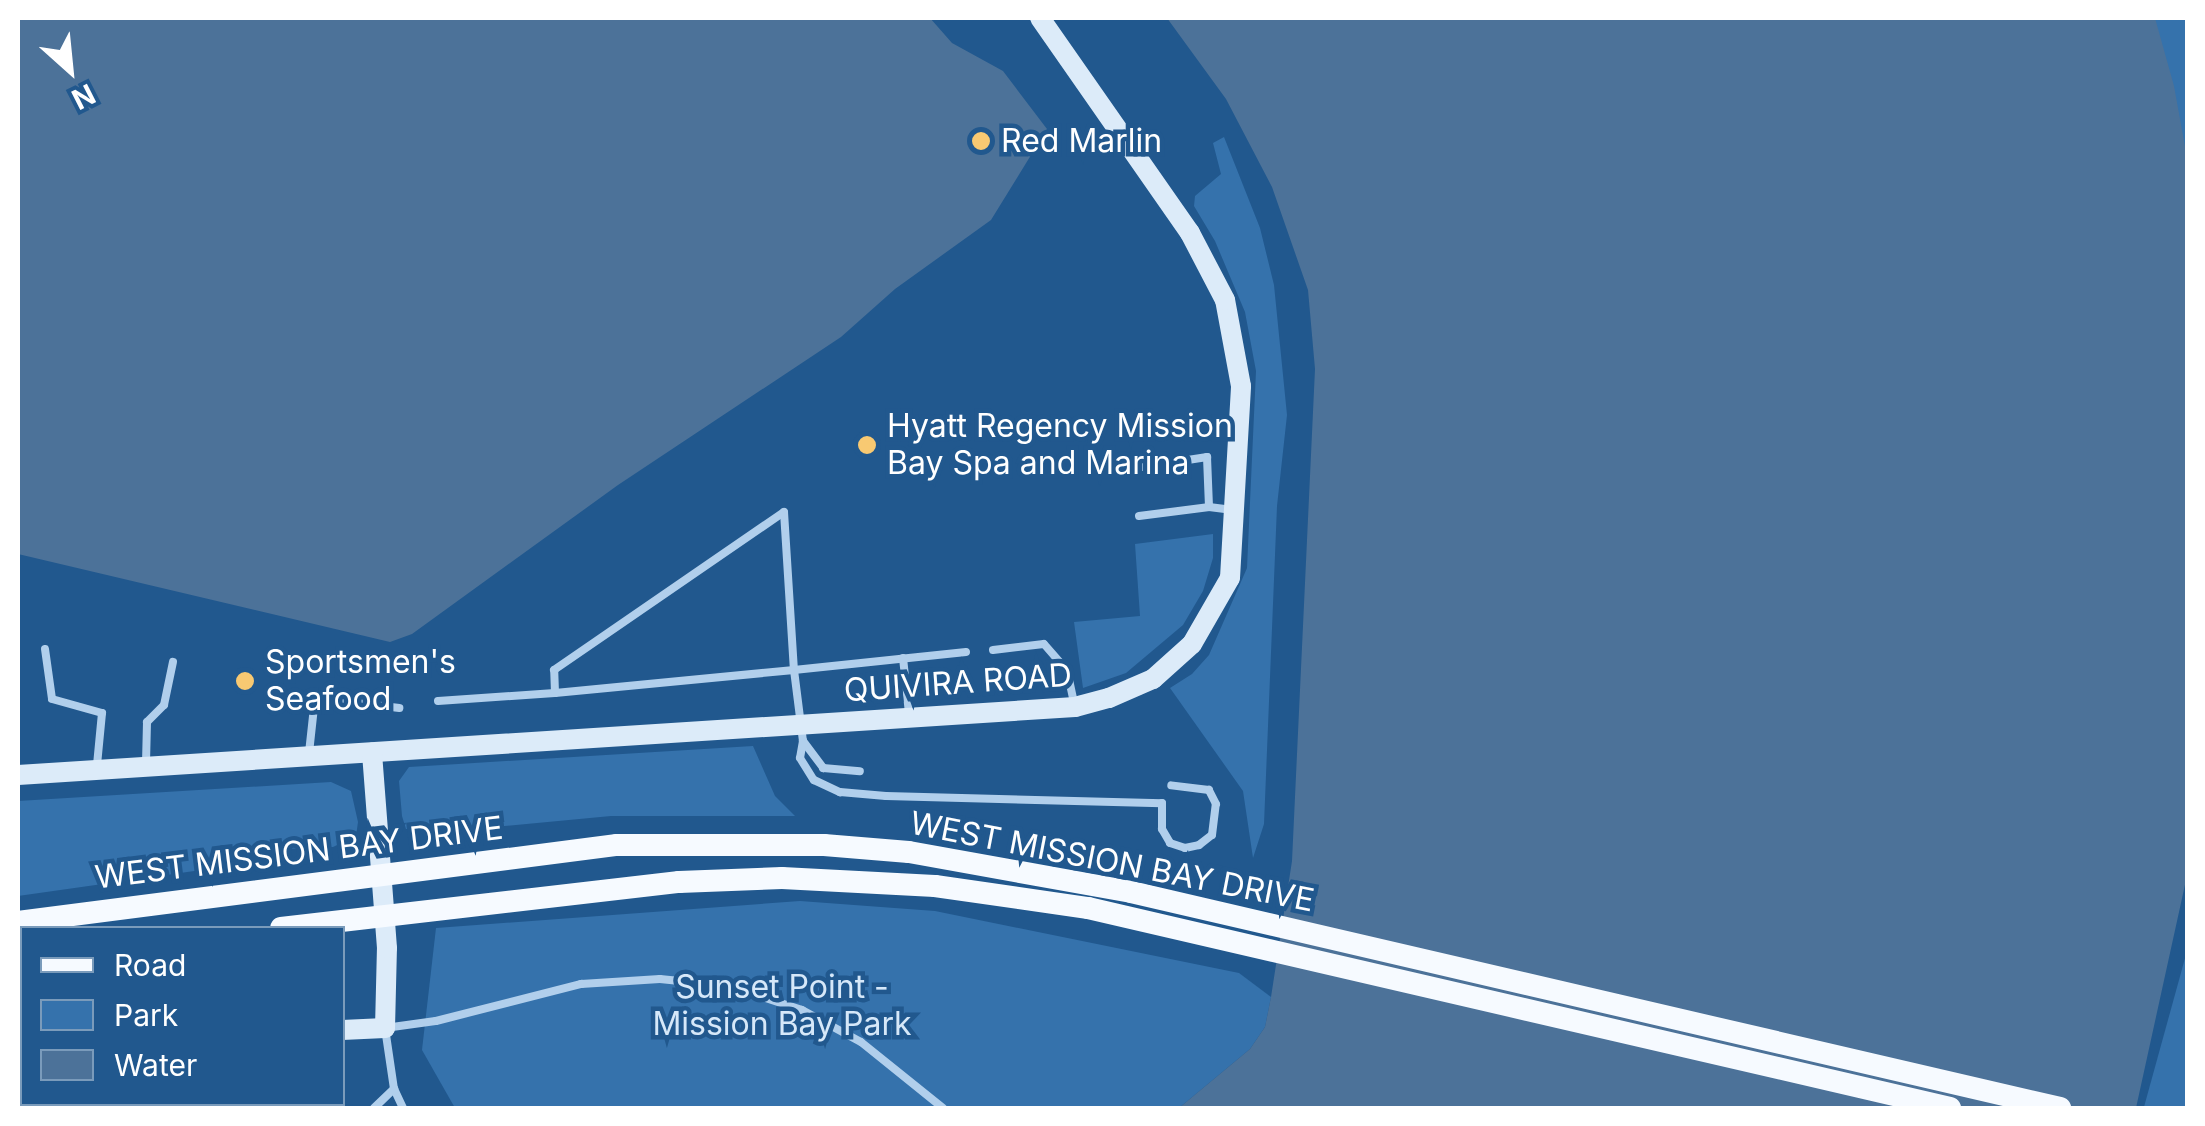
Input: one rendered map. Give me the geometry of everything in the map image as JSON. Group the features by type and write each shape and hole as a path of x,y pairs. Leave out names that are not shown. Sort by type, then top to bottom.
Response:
{"main road":[{"name":"WEST MISSION BAY DRIVE","path":"18,922 616,845 824,844 992,864 1194,907 2060,1108"},
{"name":"WEST MISSION BAY DRIVE","path":"300,926 662,883 782,878 934,886 1023,898 1190,932 1950,1108"}],"street":[{"name":"QUIVIRA ROAD","path":"18,775 802,733 910,718 1075,707 1110,698 1153,678 1192,644 1230,578 1237,511 1241,386 1225,300 1190,233 1040,18"},
{"path":"345,1030 385,1028 383,874 372,754"}],"lane":[{"path":"1142,467 1208,457 1210,507"},
{"path":"1139,516 1210,507 1237,511"},
{"path":"555,693 554,670 784,512 802,733 800,758 814,780 840,792 1162,802 1162,828 1170,843 1184,848 1199,846 1212,835 1216,804 1210,790 1172,785"},
{"path":"993,650 1044,644 1066,670 1075,707"},
{"path":"45,649 52,699 102,712 96,770"},
{"path":"438,701 966,652"},
{"path":"903,658 910,718"},
{"path":"146,768 146,722 164,705 173,662"},
{"path":"309,757 314,698 398,708"},
{"path":"802,733 824,768 860,770"},
{"path":"404,1108 394,1089 385,1028 436,1020 581,984 660,980 729,986 802,1010 862,1042 944,1108"},
{"path":"374,1108 394,1089"}],"green space":[{"path":"2153,18 2187,18 2187,178"},
{"path":"1224,137 1260,228 1274,285 1287,415 1277,506 1264,824 1253,858 1243,791 1170,688 1192,674 1209,655 1247,568 1256,371 1245,312 1215,241 1194,206 1195,196 1221,174 1213,143"},
{"path":"1213,534 1213,558 1203,591 1183,625 1126,673 1083,688 1074,622 1140,616 1135,544"},
{"path":"753,746 775,796 795,816 611,816 441,832 406,829 402,816 399,781 409,767"},
{"path":"331,782 351,791 358,822 356,836 333,847 280,849 279,859 18,896 18,801"},
{"name":"Sunset Point - Mission Bay Park","path":"800,901 935,911 1239,973 1271,997 1265,1027 1250,1049 1179,1108 455,1108 422,1050 436,928"},
{"path":"2187,951 2187,1108 2144,1107"}],"water":[{"path":"18,18 930,18 952,43 1003,71 1047,129 991,220 895,289 841,337 618,485 412,634 390,642 18,554"},
{"path":"1167,18 2155,18 2174,86 2188,163 2188,871 2136,1108 1179,1108 1250,1049 1265,1027 1271,997 1292,861 1315,369 1308,290 1272,187 1226,99"}],"place":[{"name":"Red Marlin","path":"981,141"},
{"name":"Hyatt Regency Mission Bay Spa and Marina","path":"867,445"},
{"name":"Sportsmen's Seafood","path":"245,681"}]}
